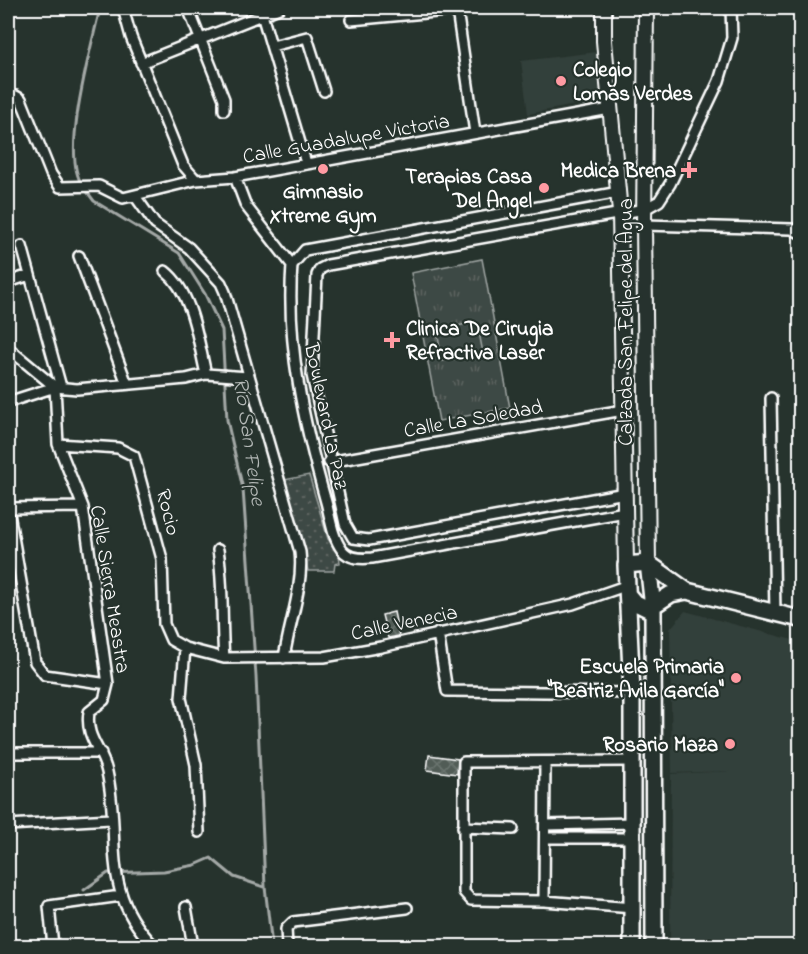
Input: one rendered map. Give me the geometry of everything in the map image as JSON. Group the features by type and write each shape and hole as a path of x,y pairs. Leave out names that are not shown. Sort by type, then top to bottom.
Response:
{"main road":[{"path":"648,563 653,608 654,946"},
{"path":"632,946 634,831 632,693 626,565 648,563 687,591 801,619"},
{"path":"628,590 640,606 653,608 671,594 687,591"}],"street":[{"path":"123,8 141,63 183,165 196,180"},
{"path":"188,8 224,99 224,110"},
{"path":"141,63 201,39 261,11 279,8"},
{"path":"604,8 610,109 620,212 626,565"},
{"name":"Calzada San Felipe del Agua","path":"646,8 644,225 648,563"},
{"path":"620,212 645,209 659,201 670,184 719,81 732,38 731,8"},
{"path":"351,20 396,12 457,10 475,133"},
{"path":"261,11 306,163"},
{"path":"272,46 307,37 324,91"},
{"name":"Calle Guadalupe Victoria","path":"8,97 16,96 21,99 54,180 60,187 102,186 123,198 196,180 235,177 610,109"},
{"path":"235,177 246,206 292,265 300,254 311,248 619,192"},
{"path":"135,196 155,224 185,244 221,283 285,494 301,558 300,585 290,618 284,658"},
{"name":"Boulevard La Paz","path":"620,212 335,263 320,269 316,280 312,369 346,529 353,538 363,540 624,493"},
{"path":"644,225 792,229 801,233"},
{"name":"Calle Sierra Meastra","path":"22,246 58,387 58,444 82,507 108,684 104,700 89,712 86,726 101,753 108,773 113,858 121,896 131,917 154,946"},
{"path":"79,256 127,384"},
{"name":"Boulevard La Paz","path":"292,265 292,338 295,370 318,472 336,538 346,554 360,559 372,558 625,512"},
{"path":"165,271 178,281 195,327 208,375"},
{"path":"8,282 30,275"},
{"path":"9,351 58,387"},
{"path":"8,402 58,387 77,389 208,375 248,377"},
{"path":"771,398 775,614"},
{"name":"Calle La Soledad","path":"330,462 623,410"},
{"name":"Rocio","path":"58,444 118,448 134,456 162,559 164,624 171,640 185,648"},
{"path":"82,507 8,508 34,662 45,675 108,684"},
{"path":"218,550 224,599 222,627 224,658"},
{"name":"Calle Venecia","path":"185,648 224,658 324,657 573,604 628,590"},
{"path":"438,633 447,691 632,693"},
{"path":"185,648 181,698 196,765 199,832"},
{"path":"8,753 101,753"},
{"path":"633,761 464,762 463,827 464,892 471,900 544,901 633,908"},
{"path":"544,901 545,763"},
{"path":"8,825 111,819"},
{"path":"546,825 634,831"},
{"path":"463,827 513,829"},
{"path":"546,838 634,831"},
{"path":"53,946 49,906 121,896"},
{"path":"186,907 193,946"},
{"path":"287,946 286,929 293,922 407,908"}],"shaded area":[{"name":"Colegio Lomas Verdes","path":"597,52 600,100 528,114 521,61"},
{"path":"685,611 800,642 800,946 670,946 671,774 731,771 672,773 670,629"}],"green space":[{"path":"482,259 510,408 439,421 411,273"},
{"path":"477,322 483,353 442,361 437,330"},
{"path":"309,475 328,539 339,555 340,563 335,564 334,571 308,571 284,480"}],"building":[{"path":"394,612 399,636 388,638 382,615"},
{"path":"429,755 458,759 457,774 427,770"}],"waterway":[{"name":"Río San Felipe","path":"82,184 76,169 74,149 76,125 85,72 100,8"},
{"name":"Río San Felipe","path":"85,189 94,201 179,253 205,294 222,330 227,420 243,489 256,676 265,887 272,946"},
{"path":"84,890 108,873 164,871 195,865 211,858 234,877 264,887"}],"place":[{"name":"Colegio Lomas Verdes","path":"561,81"},
{"name":"Gimnasio Xtreme Gym","path":"323,169"},
{"name":"Medica Brena","path":"689,170"},
{"name":"Terapias Casa Del Angel","path":"544,188"},
{"name":"Clinica De Cirugia Refractiva Laser","path":"392,340"},
{"name":"Escuela Primaria \"Beatriz Avila García\"","path":"736,678"},
{"name":"Rosario Maza","path":"730,744"}]}
